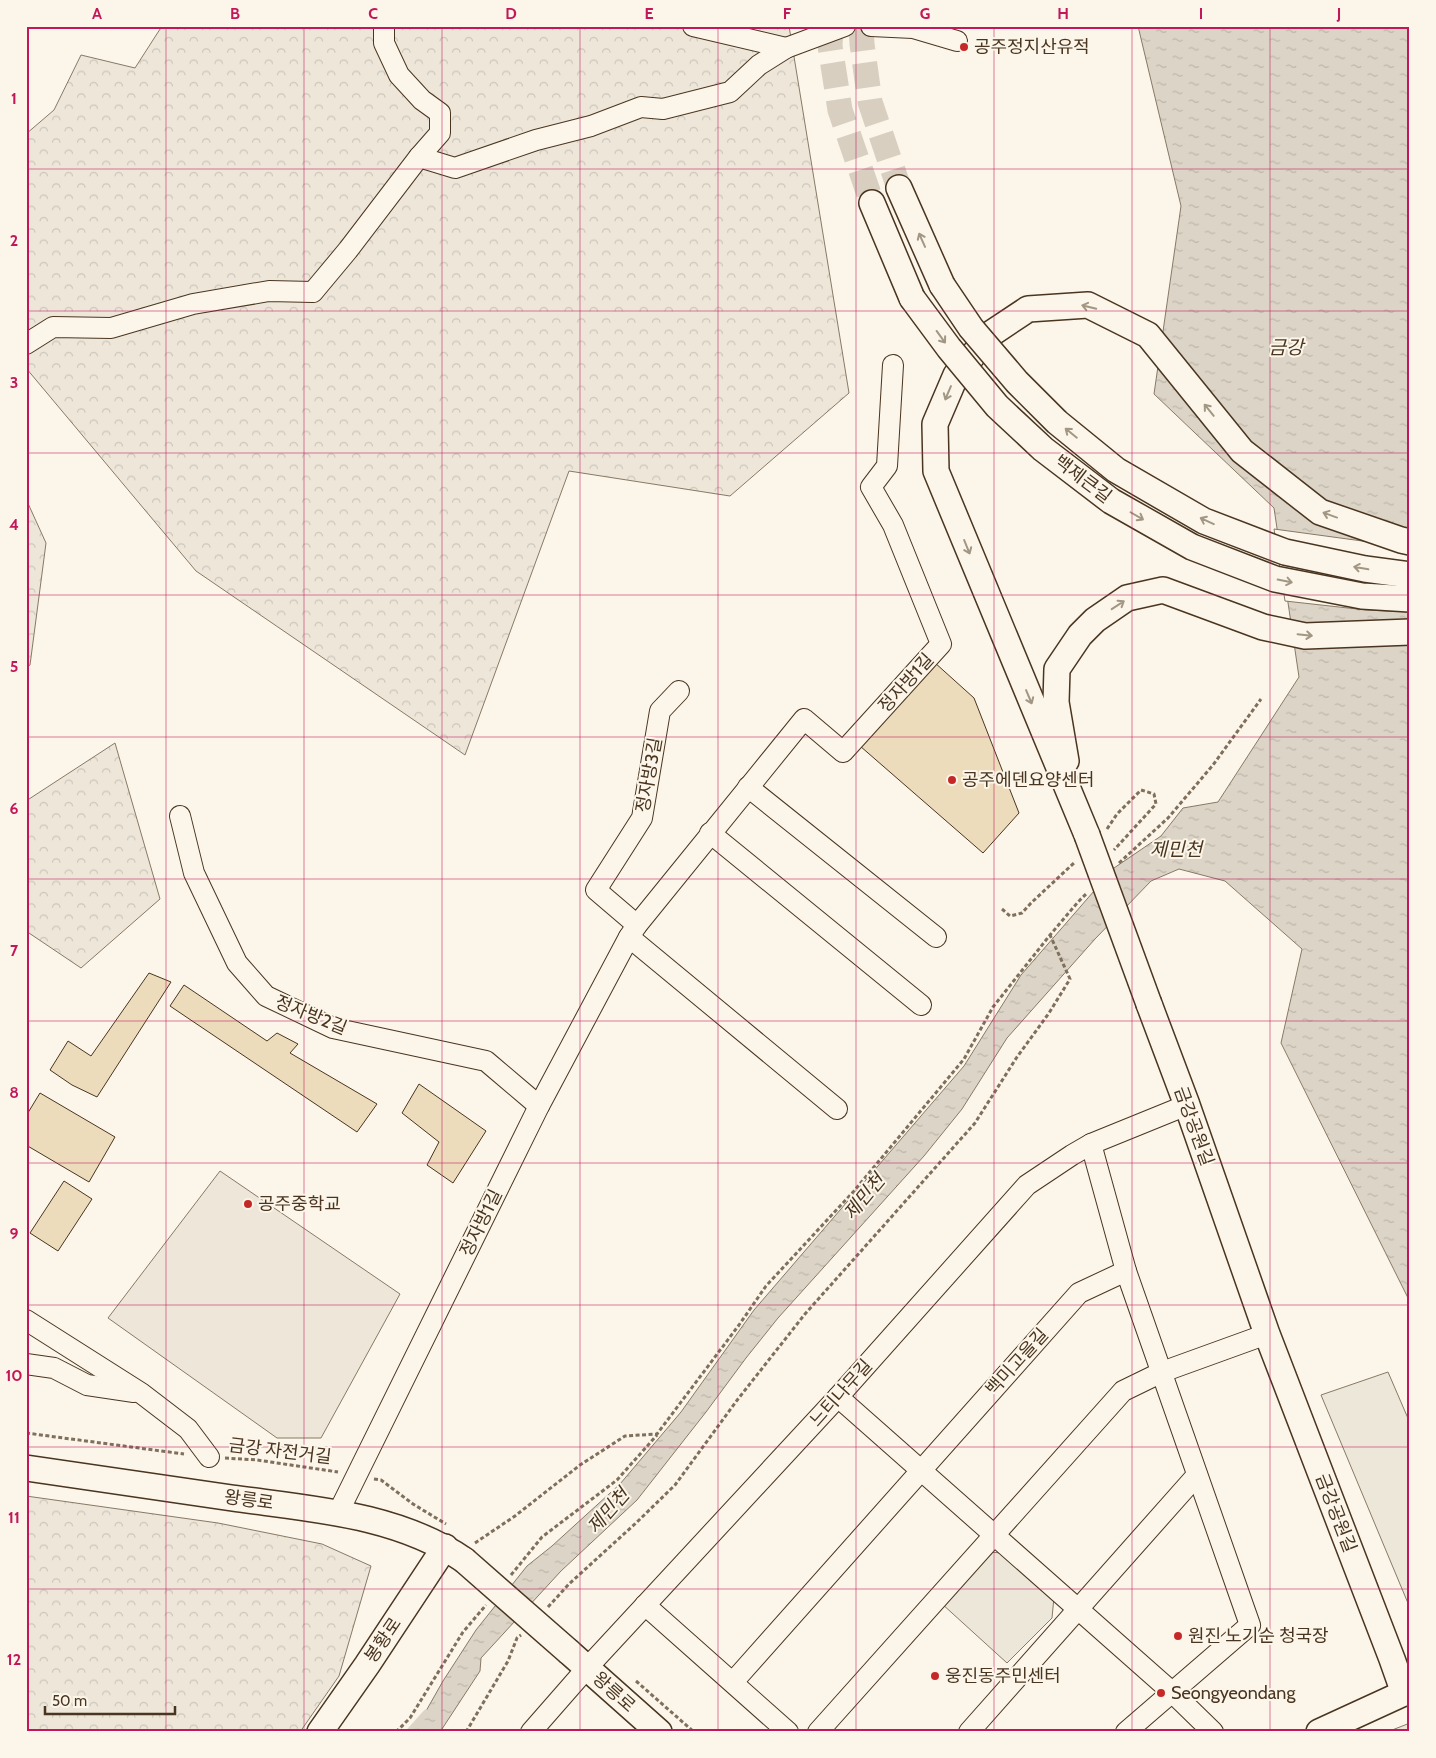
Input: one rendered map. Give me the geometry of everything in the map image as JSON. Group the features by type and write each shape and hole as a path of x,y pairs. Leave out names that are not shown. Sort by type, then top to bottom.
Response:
{"main road":[{"name":"백제큰길","path":"899,188 942,284 971,328 1017,382 1057,422 1116,470 1204,521 1285,552 1365,569 1410,575"},
{"name":"백제큰길","path":"872,203 912,298 949,348 997,406 1043,449 1112,501 1192,547 1276,579 1362,596 1410,599"},
{"path":"1073,804 936,472 935,424 956,375 992,333 1028,309 1088,305 1148,335 1242,452 1320,512 1410,542"},
{"path":"1073,804 1056,702 1057,669 1080,635 1095,620 1127,598 1163,590 1263,627 1306,636 1410,632"},
{"name":"금강공원길","path":"1073,804 1087,835 1187,1105 1268,1334 1401,1661 1407,1692"},
{"name":"왕릉로","path":"26,1468 338,1513 463,1543 578,1660 658,1732"},
{"name":"봉황로","path":"320,1732 367,1665 463,1543"},
{"path":"1319,1732 1407,1692"}],"street":[{"path":"26,344 53,327 111,328 193,304 269,291 313,292 348,250 418,157 440,133 440,113 422,100 399,74 384,43 384,26"},
{"path":"694,26 786,48"},
{"path":"418,157 454,168 536,140 591,126 641,107 663,109 730,92 759,65 786,48 845,26"},
{"path":"871,26 913,28 957,41"},
{"name":"정자방1길","path":"338,1513 539,1106 633,931 804,719 843,752 941,644 893,525 871,487 887,466 894,365"},
{"name":"정자방3길","path":"633,931 596,890 642,818 660,711 679,690"},
{"path":"748,787 936,937"},
{"name":"정자방2길","path":"180,816 194,873 237,963 266,996 333,1028 486,1061 539,1106"},
{"path":"710,834 921,1005"},
{"path":"633,931 837,1108"},
{"name":"느티나무길","path":"531,1732 578,1660 645,1605 838,1397 1027,1186 1091,1144 1187,1105"},
{"path":"1091,1144 1126,1270 1250,1626 1126,1732"},
{"name":"백미고을길","path":"733,1682 1079,1293 1126,1270"},
{"path":"26,1320 141,1393 188,1429 208,1457"},
{"path":"818,1732 1124,1391 1162,1372 1268,1334"},
{"path":"26,1364 54,1368 87,1385 141,1393"},
{"path":"838,1397 1173,1693 1213,1732"},
{"path":"969,1732 1197,1475"},
{"path":"645,1605 788,1732"}],"path":[{"path":"1112,870 1168,818 1214,765 1261,699"},
{"path":"508,1579 542,1537 617,1480 657,1434 766,1286 854,1191 964,1059 993,1008 1050,935 1078,902 1092,889"},
{"path":"543,1611 569,1584 675,1485 738,1399 805,1314 975,1123 1070,979 1050,935"},
{"name":"금강 자전거길","path":"26,1433 208,1457 258,1460 381,1480 463,1543"},
{"path":"463,1543 515,1516 580,1465 625,1436 657,1434"},
{"path":"396,1732 410,1718 463,1632 488,1601"},
{"path":"466,1732 508,1661 517,1638 524,1632"}],"green space":[{"path":"162,26 789,26 849,393 730,496 569,471 465,755 196,571 26,368 26,134 54,110 81,55 135,68"},
{"path":"26,499 46,543 30,665 26,668"},
{"path":"115,743 160,899 81,968 26,931 26,801"},
{"path":"220,1171 400,1294 321,1438 277,1438 108,1318"},
{"path":"26,1496 218,1523 322,1544 371,1566 339,1676 300,1732 26,1732"},
{"path":"1410,1723 1410,1732 1387,1732"}],"shaded area":[{"path":"1388,1372 1410,1423 1410,1608 1321,1395"},
{"path":"987,1552 1003,1553 1054,1597 1052,1618 1007,1663 941,1603"}],"water":[{"name":"금강","path":"1138,26 1410,26 1410,1302 1281,1043 1302,949 1225,881 1179,869 1151,881 1095,939 1007,1038 962,1109 924,1156 778,1318 637,1500 561,1571 481,1658 480,1671 440,1732 408,1732 426,1711 476,1630 527,1566 552,1546 620,1484 681,1412 754,1310 964,1066 1021,975 1114,868 1161,836 1183,808 1218,802 1299,677 1274,508 1154,394 1181,206"}],"pier":[{"path":"1274,529 1377,543 1410,544 1410,612 1366,610 1285,601"}],"building":[{"name":"공주에덴요양센터","path":"934,662 974,698 1019,813 983,853 860,746"},
{"path":"149,973 171,982 97,1097 72,1085 50,1070 68,1041 91,1056"},
{"path":"184,985 267,1041 277,1033 298,1044 290,1053 377,1104 357,1132 170,1006"},
{"path":"419,1084 486,1131 453,1183 427,1165 439,1142 402,1113"},
{"path":"40,1093 115,1137 89,1182 26,1145 26,1116"},
{"path":"64,1181 92,1199 58,1251 30,1233"}],"waterway":[{"name":"제민천","path":"408,1732 426,1712"}],"tunnel":[{"path":"831,26 830,46 840,110 872,203"},
{"path":"861,26 870,102 899,188"}],"place":[{"name":"공주정지산유적","path":"964,47"},
{"name":"공주에덴요양센터","path":"952,780"},
{"name":"공주중학교","path":"248,1204"},
{"name":"원진 노기순 청국장","path":"1178,1636"},
{"name":"웅진동주민센터","path":"935,1676"},
{"name":"Seongyeondang","path":"1161,1693"}]}
